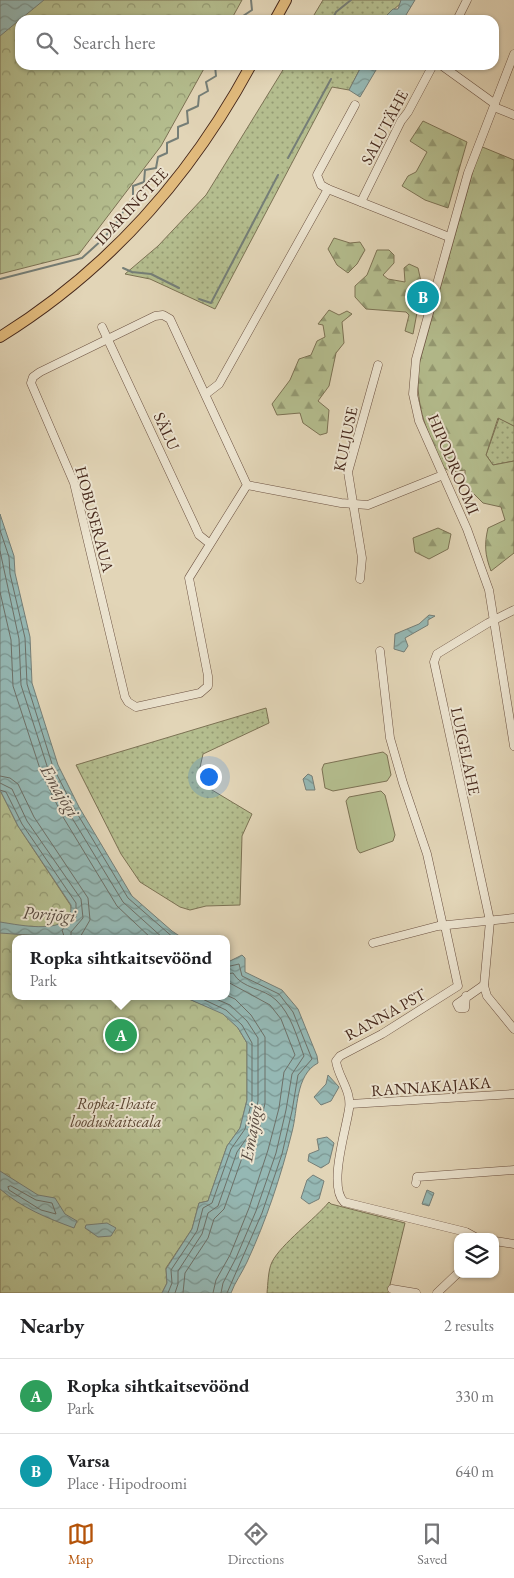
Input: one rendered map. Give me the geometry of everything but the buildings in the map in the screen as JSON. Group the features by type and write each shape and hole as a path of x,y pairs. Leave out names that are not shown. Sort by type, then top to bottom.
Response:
{"main road":[{"path":"278,15 286,0"},
{"name":"IDARINGTEE","path":"0,337 80,280 140,222 165,195 213,130 249,70"}],"street":[{"path":"460,15 467,0"},
{"name":"HIPODROOMI","path":"514,54 478,140 416,359 414,380 414,394 419,421 476,553 489,590 512,720 514,746"},
{"name":"SALUTÄHE","path":"361,202 401,121 408,112 430,70"},
{"path":"448,70 494,105 514,115"},
{"path":"355,105 317,175 321,185 449,237"},
{"path":"206,394 219,384 328,189"},
{"name":"HOBUSERAUA","path":"155,316 166,316 170,319 206,394 248,485 190,574 188,585 208,676 208,686 200,693 139,707 133,706 125,697 74,483 31,383 33,377 40,372 155,316"},
{"name":"SÄLU","path":"102,327 199,535 209,544"},
{"name":"KULJUSE","path":"360,579 362,558 348,472 378,365"},
{"path":"248,485 368,505 443,475"},
{"name":"LUIGELAHE","path":"484,985 490,920 434,662 437,654 514,610"},
{"path":"380,651 390,738 427,854 444,926"},
{"path":"373,943 444,926 514,918"},
{"name":"RANNA PST","path":"444,926 458,986 382,1034 340,1056 336,1061 350,1104 337,1192 339,1198 344,1202 467,1233"},
{"path":"466,996 484,985 487,996 514,1029"},
{"name":"RANNAKAJAKA","path":"350,1104 514,1094"},
{"path":"416,1183 417,1177 514,1170"},
{"path":"499,1241 514,1244"},
{"path":"437,1293 454,1277"},
{"path":"392,1289 416,1293"}],"green space":[{"path":"0,0 242,0 234,15 15,15 15,70 203,70 161,146 79,254 0,274"},
{"path":"323,0 401,0 401,3 388,15 314,15"},
{"path":"283,70 359,70 349,90 332,87 215,309 150,279 125,274 158,246 206,195"},
{"path":"423,121 467,142 448,208 425,200 402,186 408,176 416,172 427,152 410,141"},
{"path":"480,146 514,160 514,426 498,418 486,455 493,465 514,461 514,553 491,571 487,560 487,534 488,528 505,520 501,507 483,503 465,485 465,470 452,472 444,468 424,420 418,383 418,368"},
{"path":"334,238 350,243 360,242 365,250 357,264 348,273 337,265 328,249"},
{"path":"377,250 389,250 394,255 394,263 383,275 388,279 405,282 404,268 409,264 418,268 422,286 413,334 405,331 409,315 406,312 366,309 355,297 355,286 367,275"},
{"path":"329,310 339,315 347,311 352,314 342,322 344,343 336,353 329,386 318,401 329,410 327,433 320,435 303,423 300,413 277,415 272,404 290,380 299,359 311,355 317,341 325,337 323,325 318,324"},
{"path":"499,418 514,426 514,461 493,465 486,455"},
{"path":"438,528 451,534 448,549 429,559 415,552 413,538"},
{"path":"266,708 269,723 203,754 197,781 252,814 242,836 240,905 206,906 190,910 180,907 140,882 121,854 76,765"},
{"path":"383,752 387,755 391,775 387,781 333,791 325,788 322,769 324,764"},
{"name":"Ropka-Ihaste looduskaitseala","path":"0,790 18,826 71,906 72,915 81,935 12,935 12,1000 192,1000 223,1013 238,1028 247,1043 247,1100 240,1128 227,1146 208,1201 199,1203 192,1229 166,1268 167,1283 162,1293 0,1293"},
{"path":"381,791 385,795 395,835 393,841 360,853 357,849 346,801 349,797"},
{"path":"329,1202 405,1223 388,1293 267,1293 268,1277 276,1255"}],"water":[{"path":"0,0 44,0 26,15 15,15 15,24 0,36"},
{"path":"401,0 415,0 406,15 387,15 393,9 398,9"},
{"path":"359,70 376,70 360,97 349,90"},
{"name":"Emajõgi","path":"0,514 14,556 15,573 30,637 32,683 58,765 79,807 132,896 178,935 31,935 0,933 0,922 44,927 64,922 70,915 71,905 18,826 0,790"},
{"path":"429,615 435,616 428,620 428,625 405,638 408,646 404,652 394,649 395,634 419,624"},
{"path":"308,774 312,776 315,790 306,790 303,779"},
{"name":"Emajõgi","path":"242,955 245,958 245,972 282,990 298,1009 318,1063 305,1076 301,1084 292,1132 272,1198 254,1246 231,1293 162,1293 167,1283 166,1269 192,1229 199,1203 208,1201 227,1146 240,1128 247,1100 247,1043 238,1028 223,1014 191,1000 230,1000 230,961"},
{"path":"328,1075 339,1087 331,1101 321,1105 314,1097 326,1084"},
{"path":"327,1137 334,1143 329,1163 321,1168 308,1161 309,1154 319,1150 317,1139"},
{"path":"0,1171 38,1195 55,1198 65,1214 77,1221 74,1228 35,1212 8,1196 0,1189"},
{"path":"313,1175 324,1181 319,1199 309,1204 301,1198 307,1180"},
{"path":"427,1190 434,1193 429,1206 422,1204"},
{"path":"107,1223 116,1228 111,1236 98,1237 85,1228 86,1225"}],"waterway":[{"path":"244,15 252,10 251,0"},
{"path":"334,15 351,0"},
{"path":"0,279 82,258 103,239 121,217 125,206 133,200 133,186 144,182 145,170 156,168 158,157 167,153 167,143 178,138 178,127 188,123 187,111 198,106 199,96 208,91 206,82 216,76 215,70"},
{"path":"288,158 331,79"},
{"path":"199,299 211,303 278,175"},
{"path":"123,268 132,272 151,274 179,288"}],"place":[{"name":"Varsa","path":"423,297"},
{"name":"Ropka sihtkaitsevöönd","path":"121,1035"}],"water label":[{"name":"Porijõgi","path":"49,914"}]}
